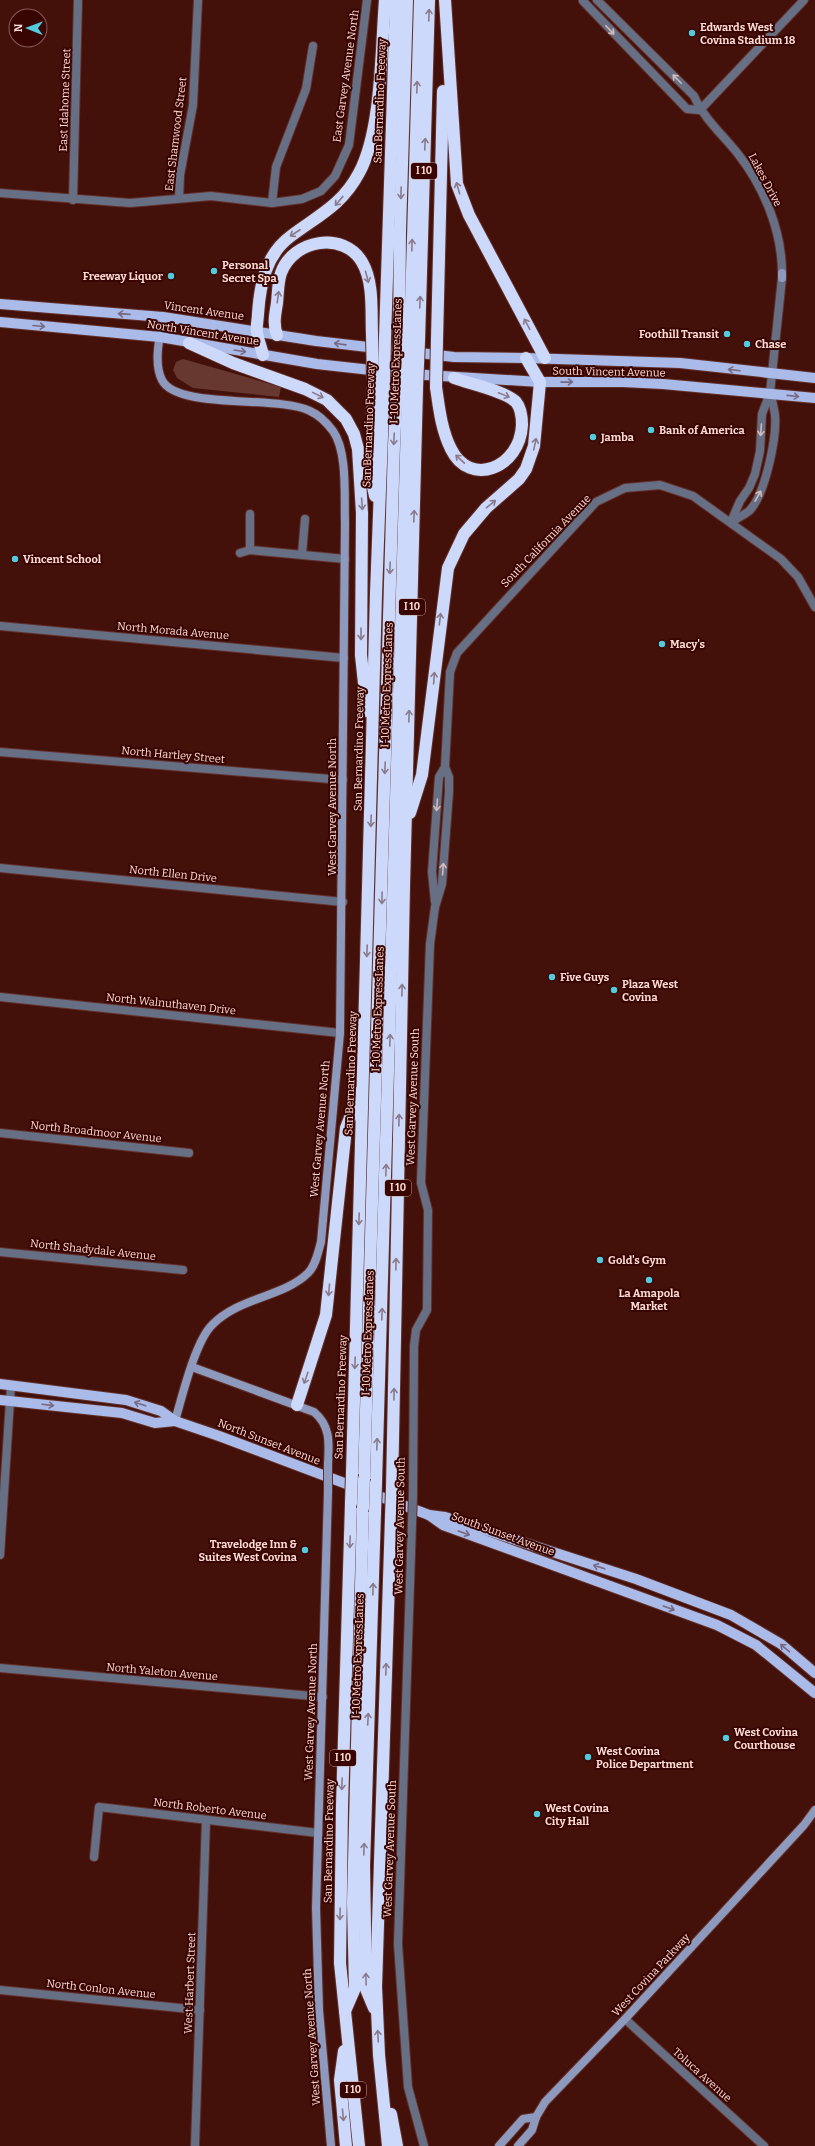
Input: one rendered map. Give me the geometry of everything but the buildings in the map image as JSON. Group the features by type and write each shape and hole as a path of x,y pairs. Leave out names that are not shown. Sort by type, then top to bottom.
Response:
{"highway":[{"path":"263,355 257,331 259,298 266,267 277,248 291,236 336,204 359,173 366,156 376,117 385,0"},
{"name":"San Bernardino Freeway","path":"359,2146 346,2034 340,1964 342,1806 364,1082 378,512 371,478 378,383 385,338 396,0"},
{"name":"I-10 Metro ExpressLanes","path":"407,0 400,231 409,340"},
{"name":"I-10 Metro ExpressLanes","path":"377,2016 366,1989 364,1866 375,1512 377,1489 420,0"},
{"name":"I 10","path":"388,2146 379,2055 376,1979 392,1489 406,825 409,340 429,0"},
{"path":"444,0 457,184 470,215 545,358"},
{"path":"445,12 436,387 445,434 451,450 458,460 467,466 476,468 498,466 507,460 520,442 522,420 520,408 510,397 454,378"},
{"path":"277,335 274,326 281,273 288,261 297,252 309,245 323,242 346,246 363,263 370,292 372,334 378,383"},
{"path":"189,343 234,363 305,389 327,400 346,419 354,434 358,449 362,513 361,654 372,768"},
{"path":"406,825 422,775 448,568 458,545 474,522 486,508 513,486 526,469 537,433 540,382 526,358"},
{"name":"I-10 Metro ExpressLanes","path":"345,2012 355,1988 354,1895 363,1508 394,446 408,387"},
{"path":"297,1405 326,1314 346,1128 364,1082"},
{"path":"346,2034 340,2080 346,2146"},
{"path":"379,2055 397,2146"}],"main road":[{"name":"Vincent Avenue","path":"0,304 162,317 277,335 404,352"},
{"name":"North Vincent Avenue","path":"0,322 160,337 317,364 402,374"},
{"name":"South Vincent Avenue","path":"404,352 454,357 545,358 680,364 815,378"},
{"name":"South Vincent Avenue","path":"402,374 540,382 623,382 770,393 815,398"},
{"name":"North Sunset Avenue","path":"0,1384 126,1400 161,1411 175,1421 377,1489 429,1515"},
{"name":"North Sunset Avenue","path":"5,1400 122,1413 155,1423 175,1421"},
{"name":"South Sunset Avenue","path":"429,1515 445,1517 563,1555 636,1580 731,1616 781,1644 815,1673"},
{"name":"South Sunset Avenue","path":"429,1515 443,1525 717,1626 756,1645 815,1693"}],"street":[{"name":"East Idahome Street","path":"73,200 78,0"},
{"name":"East Shamwood Street","path":"179,198 180,175 193,105 198,0"},
{"name":"East Garvey Avenue North","path":"272,203 302,199 321,190 335,176 349,144 367,0"},
{"name":"Lakes Drive","path":"598,0 694,96 700,110 738,154 767,204 778,237 782,275 770,393"},
{"path":"583,1 687,109 700,110 804,0"},
{"path":"0,193 73,200 130,203 211,196 272,203 276,167 306,89 312,46"},
{"name":"West Garvey Avenue North","path":"162,317 159,368 162,380 168,388 179,394 292,406 310,410 324,420 333,432 341,451 345,559 343,902 340,1033 321,1242 309,1272 295,1284 251,1300 225,1314 212,1325 201,1342 175,1421"},
{"path":"731,522 740,501 755,474 760,451 762,414 770,393"},
{"path":"731,522 749,511 760,494 770,465 775,416 770,393"},
{"name":"South California Avenue","path":"450,672 456,653 596,502 625,488 660,485 693,496 781,559 798,577 815,607"},
{"path":"250,514 250,550"},
{"path":"302,554 304,519"},
{"path":"240,553 250,550 345,559"},
{"name":"North Morada Avenue","path":"0,626 344,658"},
{"name":"West Garvey Avenue South","path":"424,2146 408,2087 398,1944 413,1494 414,1346 416,1330 427,1310 428,1210 421,1180 430,944 435,907 432,872 439,777 445,768 450,672"},
{"name":"North Hartley Street","path":"0,752 343,780"},
{"name":"North Ellen Drive","path":"0,868 343,902"},
{"name":"North Walnuthaven Drive","path":"0,997 340,1033"},
{"name":"North Broadmoor Avenue","path":"0,1133 189,1153"},
{"name":"North Shadydale Avenue","path":"0,1252 183,1270"},
{"name":"West Garvey Avenue North","path":"192,1367 314,1412 325,1425 329,1442 316,1908 318,1973 331,2146"},
{"path":"0,1555 5,1400 11,1385"},
{"name":"North Yaleton Avenue","path":"0,1668 323,1697"},
{"name":"North Roberto Avenue","path":"94,1857 99,1807 318,1833"},
{"name":"West Covina Parkway","path":"518,2146 532,2130 536,2117 545,2102 625,2019 804,1825 815,1810"},
{"name":"West Harbert Street","path":"195,2146 206,1820"},
{"name":"North Conlon Avenue","path":"0,1990 200,2010"},
{"name":"Toluca Avenue","path":"625,2019 764,2146"},
{"path":"499,2146 523,2119 536,2117"}],"shaded area":[{"path":"183,359 281,387 279,397 193,388 177,378 173,370 176,362"}],"place":[{"name":"Edwards West Covina Stadium 18","path":"692,33"},
{"name":"Personal Secret Spa","path":"214,271"},
{"name":"Freeway Liquor","path":"171,276"},
{"name":"Foothill Transit","path":"727,334"},
{"name":"Chase","path":"747,344"},
{"name":"Bank of America","path":"651,430"},
{"name":"Jamba","path":"593,437"},
{"name":"Vincent School","path":"15,559"},
{"name":"Macy's","path":"662,644"},
{"name":"Five Guys","path":"552,977"},
{"name":"Plaza West Covina","path":"614,990"},
{"name":"Gold's Gym","path":"600,1260"},
{"name":"La Amapola Market","path":"649,1280"},
{"name":"Travelodge Inn & Suites West Covina","path":"305,1550"},
{"name":"West Covina Courthouse","path":"726,1738"},
{"name":"West Covina Police Department","path":"588,1757"},
{"name":"West Covina City Hall","path":"537,1814"}]}
